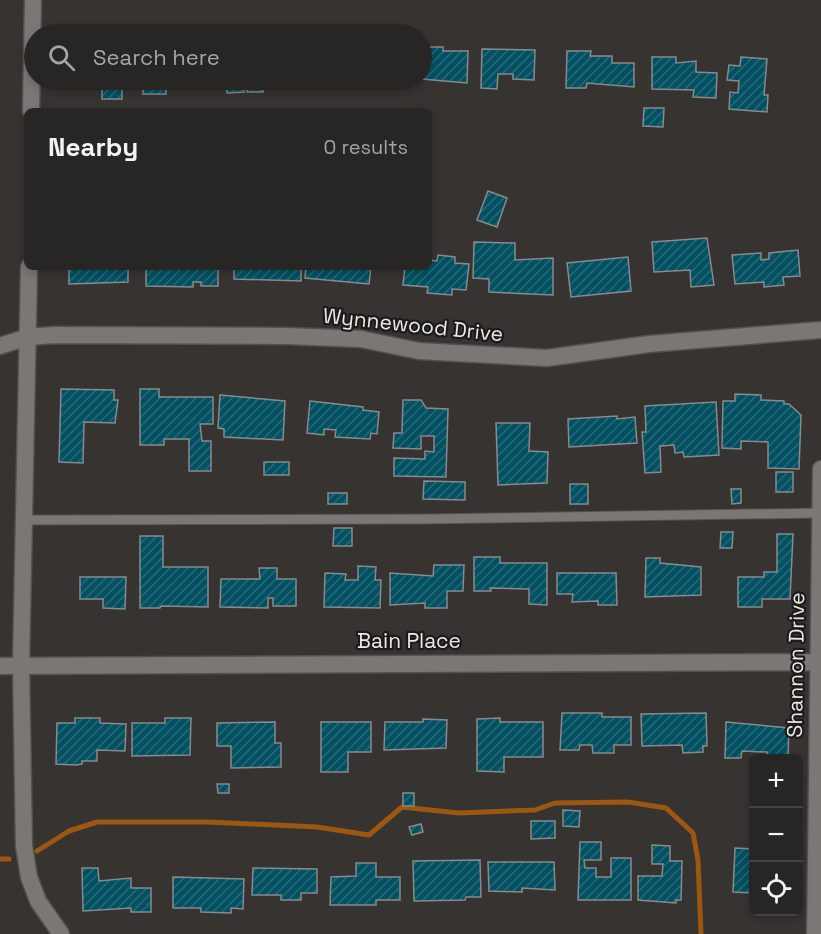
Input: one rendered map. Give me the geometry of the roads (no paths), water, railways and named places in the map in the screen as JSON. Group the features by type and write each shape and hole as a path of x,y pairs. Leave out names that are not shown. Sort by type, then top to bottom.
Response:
{"street":[{"path":"33,0 33,24"},
{"path":"31,90 31,108"},
{"path":"29,270 21,666 24,846 29,877 38,901 61,934"},
{"name":"Wynnewood Drive","path":"0,346 28,337 287,336 360,339 419,351 483,357 548,358 649,344 821,330"},
{"name":"Shannon Drive","path":"815,934 820,710 821,470"},
{"name":"Bain Place","path":"0,666 819,662"}],"lane":[{"path":"24,520 425,519 821,513"}],"waterway":[{"path":"37,851 69,831 97,822 208,822 317,827 369,835 402,807 458,813 535,810 555,803 628,802 666,808 693,833 698,860 701,934"},
{"path":"0,859 9,859"}]}
